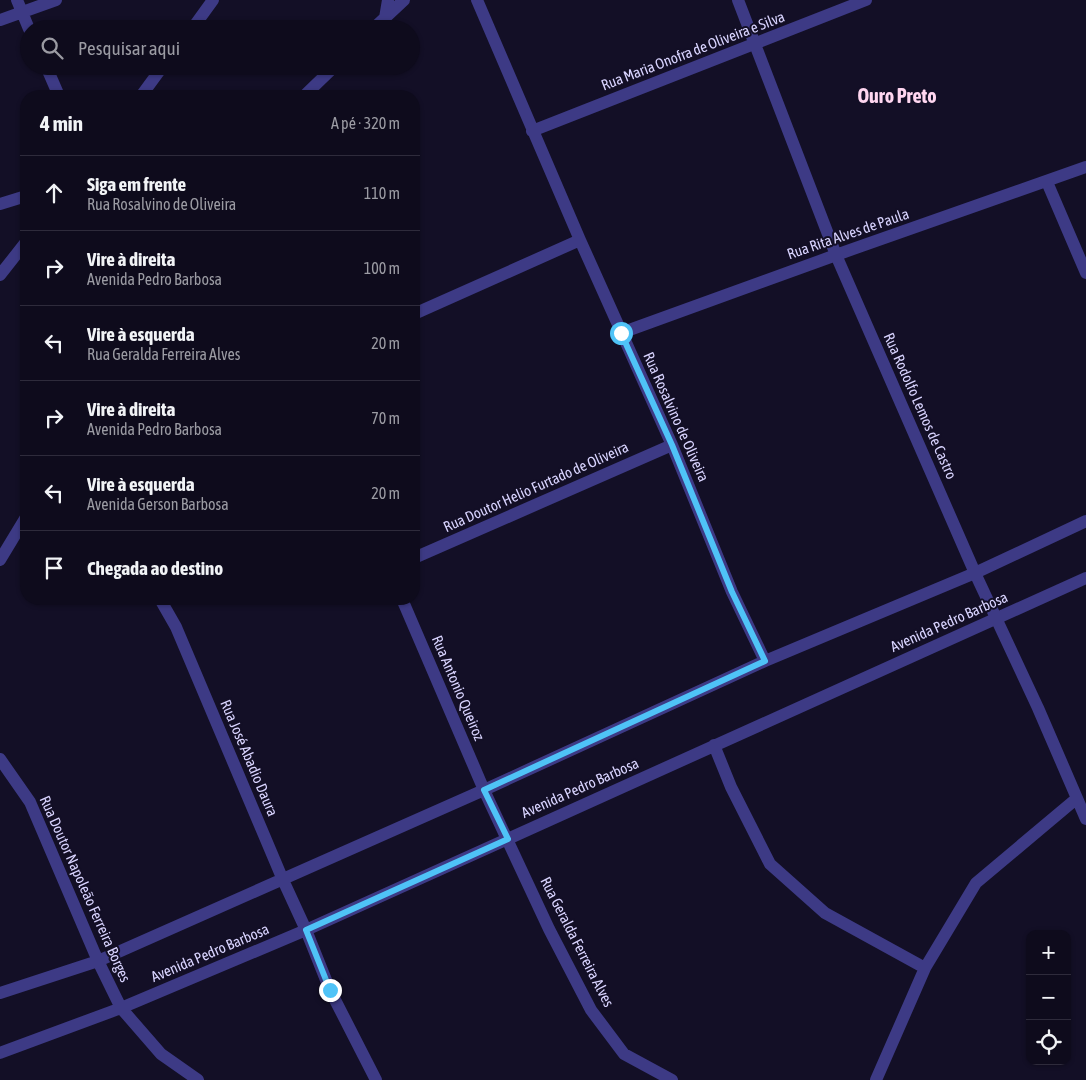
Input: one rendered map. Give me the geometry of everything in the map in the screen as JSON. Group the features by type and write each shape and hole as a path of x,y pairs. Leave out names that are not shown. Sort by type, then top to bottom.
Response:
{"street":[{"path":"17,0 24,20"},
{"path":"0,20 56,0"},
{"path":"199,20 213,0"},
{"path":"385,18 388,0"},
{"path":"385,18 404,0"},
{"name":"Rua Rosalvino de Oliveira","path":"477,0 532,131 672,445 732,592 765,661"},
{"name":"Rua Rodolfo Lemos de Castro","path":"738,0 836,255 975,573 1038,708 1086,819"},
{"name":"Rua Maria Onofra de Oliveira e Silva","path":"532,131 866,0"},
{"path":"50,75 56,90"},
{"path":"145,90 156,75"},
{"path":"310,90 326,75"},
{"name":"Rua Rita Alves de Paula","path":"621,333 1086,167"},
{"path":"1047,182 1086,273"},
{"path":"0,204 20,198"},
{"path":"420,311 580,240"},
{"path":"0,274 20,249"},
{"name":"Rua Doutor Helio Furtado de Oliveira","path":"420,555 672,445"},
{"path":"0,993 98,961 484,790 765,661 975,573 1086,521"},
{"path":"0,560 20,527"},
{"name":"Avenida Pedro Barbosa","path":"0,1053 121,1008 306,930 1086,578"},
{"name":"Rua José Abadio Daura","path":"163,605 176,627 330,990 376,1080"},
{"name":"Rua Antonio Queiroz","path":"405,605 484,790"},
{"path":"714,745 731,787 770,864 825,912 925,968"},
{"name":"Rua Doutor Napoleão Ferreira Borges","path":"0,759 30,802 98,961 121,1008 161,1054 198,1080"},
{"name":"Rua Geralda Ferreira Alves","path":"484,790 549,930 591,1010 624,1054 672,1080"},
{"path":"876,1080 925,968 976,883 1076,799"}],"district":[{"name":"Ouro Preto","path":"897,96"}],"route":[{"path":"330,990 306,930 508,839 484,790 765,661 732,592 672,445 621,333"}]}
